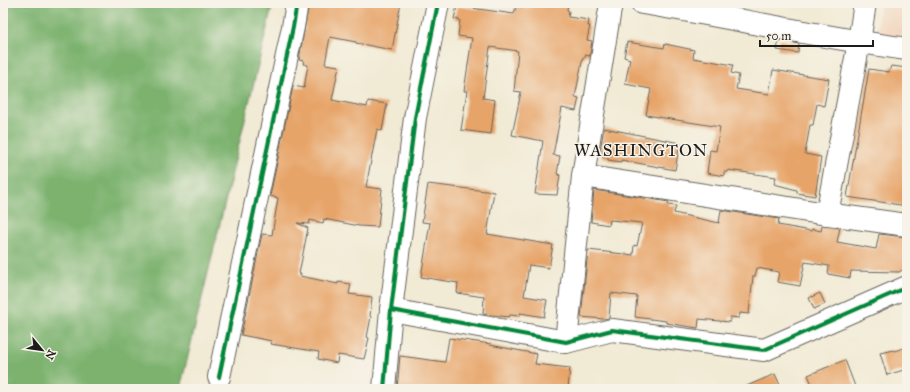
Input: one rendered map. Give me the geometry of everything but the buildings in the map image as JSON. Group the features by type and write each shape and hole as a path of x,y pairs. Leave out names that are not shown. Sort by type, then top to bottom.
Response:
{"street":[{"path":"219,376 292,35 297,3"},
{"path":"384,389 391,310 415,118 438,3"},
{"path":"566,342 583,176 611,3"},
{"path":"642,3 698,7 859,42 907,49"},
{"path":"827,214 865,3"},
{"path":"583,176 827,214 907,224"},
{"path":"391,310 566,342 612,330 764,350 907,287"}],"shaded area":[{"path":"881,3 907,3 907,40 876,35"}],"green space":[{"path":"3,3 273,3 180,389 3,389"}],"cycle path":[{"path":"219,377 297,3"},
{"path":"384,389 391,310 415,118 438,3"},
{"path":"391,310 566,342 612,330 764,350 907,287"}],"district":[{"name":"WASHINGTON","path":"641,150"}]}
